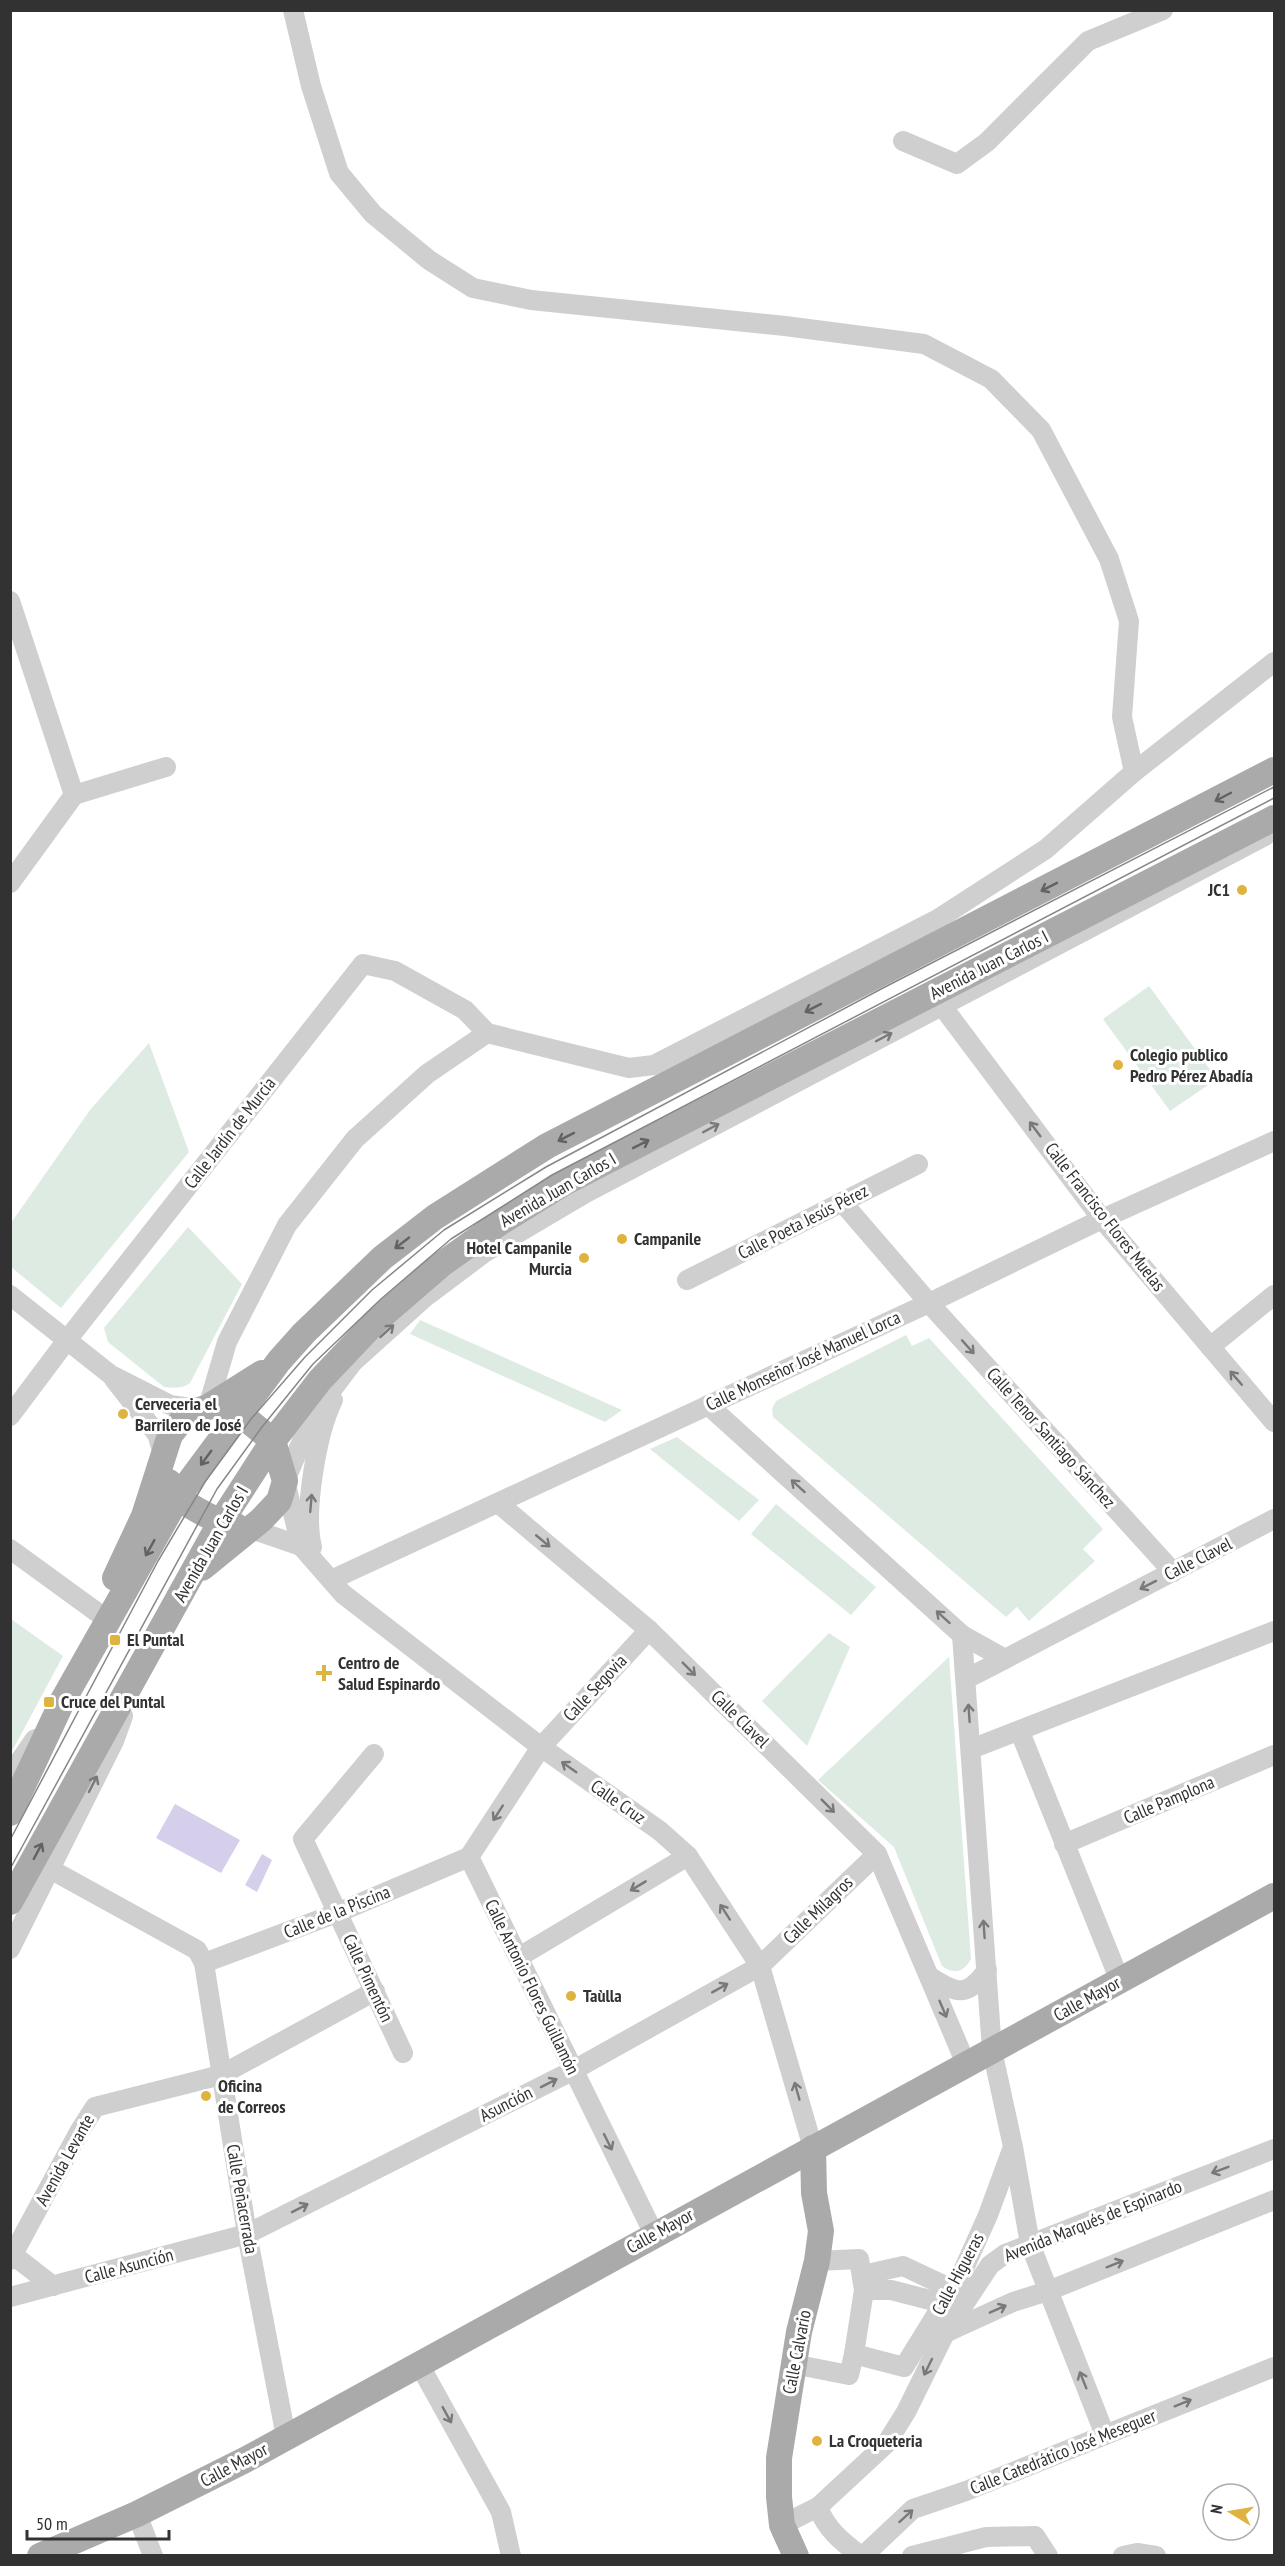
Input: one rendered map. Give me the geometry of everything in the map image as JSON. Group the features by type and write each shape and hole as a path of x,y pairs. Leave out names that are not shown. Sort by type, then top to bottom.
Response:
{"main road":[{"path":"63,1700 178,1497 279,1361 304,1333 382,1258 435,1217 547,1146 1275,770"},
{"name":"Avenida Juan Carlos I","path":"10,1902 220,1523 273,1441 320,1380 376,1321 442,1264 501,1222 564,1184 1275,818"},
{"path":"10,1812 63,1700 98,1613 144,1516 170,1435 186,1415 208,1407 279,1361"},
{"path":"192,1577 248,1528 261,1520 279,1501 285,1481 273,1441 239,1413 208,1407"},
{"path":"163,1454 170,1489 178,1497 220,1523 248,1528"},
{"name":"Calle Mayor","path":"40,2556 137,2514 286,2438 654,2234 1275,1896"},
{"name":"Calle Calvario","path":"796,2556 782,2525 778,2497 779,2458 793,2364 821,2231 814,2193 813,2148"}],"street":[{"path":"293,10 311,86 339,173 373,214 429,260 473,288 531,300 785,326 924,344 991,379 1041,430 1109,559 1129,621 1122,717 1134,772"},
{"path":"903,141 957,164 987,142 1088,41 1163,10"},
{"path":"10,601 74,795"},
{"path":"10,1295 111,1375 170,1405 191,1408 208,1407 227,1342 287,1225 356,1139 427,1074 487,1032 629,1068 654,1065 938,919 1046,849 1134,772 1275,662"},
{"path":"10,883 74,795 166,767"},
{"path":"301,1546 285,1481 313,1415 353,1362 424,1298 483,1253 522,1229 1275,832"},
{"name":"Calle Jardín de Murcia","path":"10,1416 67,1340 363,964 395,971 465,1010 487,1032"},
{"name":"Calle Francisco Flores Muelas","path":"942,1006 1102,1218 1275,1422"},
{"name":"Calle Monseñor José Manuel Lorca","path":"331,1580 929,1303 1102,1218 1275,1141"},
{"name":"Calle Poeta Jesús Pérez","path":"687,1280 918,1164"},
{"name":"Calle Tenor Santiago Sánchez","path":"842,1202 929,1303 1173,1572"},
{"path":"1210,1347 1275,1295"},
{"path":"315,1561 309,1538 316,1457 328,1411 353,1362"},
{"path":"111,1375 157,1434 163,1454"},
{"path":"708,1405 963,1635 1005,1659"},
{"name":"Calle Clavel","path":"498,1503 649,1630 877,1854 966,2064"},
{"name":"Calle Clavel","path":"966,1679 1275,1519"},
{"path":"248,1528 301,1546"},
{"name":"Calle Cruz","path":"301,1546 343,1594 541,1747 660,1831 688,1856 760,1966 813,2148"},
{"path":"10,1549 98,1613"},
{"name":"Calle Segovia","path":"541,1747 649,1630"},
{"path":"971,1749 1020,1732 1275,1631"},
{"path":"963,1635 992,2050 1013,2147 1030,2244 1105,2435"},
{"path":"10,1949 114,1741 138,1673"},
{"path":"10,1775 63,1700"},
{"path":"1020,1732 1120,1981"},
{"path":"469,1857 541,1747"},
{"name":"Calle Pimentón","path":"374,1754 303,1839 403,2053"},
{"name":"Calle Pamplona","path":"1064,1844 1275,1755"},
{"name":"Calle Milagros","path":"760,1966 877,1854"},
{"path":"519,1957 688,1856"},
{"name":"Calle de la Piscina","path":"204,1963 338,1913 469,1857"},
{"name":"Calle Antonio Flores Guillamón","path":"469,1857 572,2071 654,2234"},
{"path":"50,1869 198,1950 204,1963"},
{"name":"Calle Peñacerrada","path":"204,1963 247,2234 286,2438"},
{"name":"Asunción","path":"247,2234 572,2071 760,1966"},
{"path":"929,1976 949,1989 959,1992 976,1986 987,1970"},
{"name":"Avenida Levante","path":"12,2257 79,2132 95,2108 221,2075 375,1991"},
{"name":"Calle Higueras","path":"854,2354 904,2367 962,2274 988,2215 1013,2147"},
{"name":"Avenida Marqués de Espinardo","path":"782,2525 818,2507 886,2444 906,2412 945,2333 990,2265 1005,2254 1274,2149"},
{"path":"945,2333 1013,2302 1048,2291 1275,2200"},
{"name":"Calle Asunción","path":"10,2297 247,2234"},
{"path":"12,2257 53,2286"},
{"path":"793,2364 849,2375 854,2354 864,2283 859,2259 816,2262"},
{"path":"864,2283 903,2266 947,2296"},
{"path":"419,2364 501,2512 511,2556"},
{"name":"Calle Catedrático José Meseguer","path":"862,2556 913,2510 1275,2367"},
{"path":"818,2507 823,2522 829,2529 842,2542 862,2556"},
{"path":"137,2514 153,2556"},
{"path":"912,2556 959,2549 986,2537 1035,2536 1048,2556"},
{"path":"1123,2556 1137,2553 1156,2556"}],"shaded area":[{"path":"1149,986 1217,1079 1170,1111 1103,1019"},
{"path":"149,1043 189,1152 61,1308 11,1267 11,1223 90,1110"},
{"path":"188,1227 242,1284 190,1383 175,1388 164,1387 108,1342 104,1328"},
{"path":"420,1320 622,1410 605,1422 410,1334"},
{"path":"906,1335 912,1346 929,1338 1103,1529 1083,1549 1095,1561 1029,1621 1017,1607 1006,1617 773,1417 772,1409 776,1401"},
{"path":"677,1437 759,1500 739,1521 650,1449"},
{"path":"776,1504 876,1587 851,1615 751,1534"},
{"path":"11,1619 63,1656 11,1753"},
{"path":"829,1633 850,1647 807,1746 762,1701"},
{"path":"949,1657 971,1959 965,1967 958,1971 951,1971 942,1966 894,1847 818,1780"},
{"path":"175,1804 240,1840 221,1873 156,1838"},
{"path":"262,1854 272,1860 257,1892 245,1885"}],"tram line":[{"path":"10,1840 158,1561 205,1482 251,1419 305,1357 372,1290 444,1230 546,1167 883,988 1274,787"},
{"path":"10,1869 217,1489 262,1427 313,1364 381,1299 451,1239 552,1175 1274,798"}],"place":[{"name":"JC1","path":"1242,890"},
{"name":"Colegio publico Pedro Pérez Abadía","path":"1118,1065"},
{"name":"Campanile","path":"622,1239"},
{"name":"Hotel Campanile Murcia","path":"584,1258"},
{"name":"Cerveceria el Barrilero de José","path":"123,1414"},
{"name":"El Puntal","path":"115,1640"},
{"name":"Centro de Salud Espinardo","path":"324,1673"},
{"name":"Cruce del Puntal","path":"49,1702"},
{"name":"Taùlla","path":"571,1996"},
{"name":"Oficina de Correos","path":"206,2096"},
{"name":"La Croqueteria","path":"817,2441"}]}
